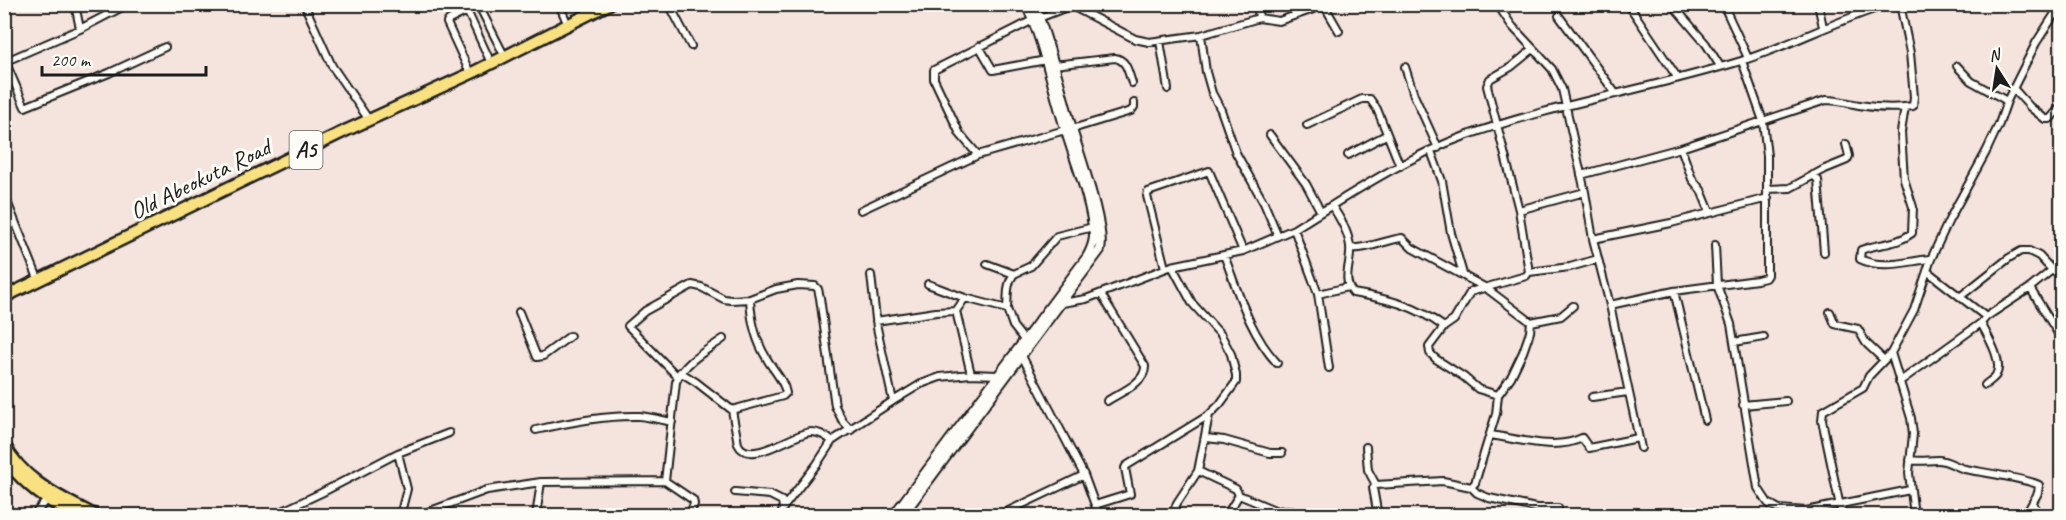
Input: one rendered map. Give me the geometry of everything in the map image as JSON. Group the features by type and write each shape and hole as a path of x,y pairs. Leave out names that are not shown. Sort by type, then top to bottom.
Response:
{"highway":[{"name":"Old Abeokuta Road","path":"4,297 369,120 505,57 609,4"},
{"path":"4,444 20,467 34,479 52,493 96,516"},
{"path":"4,459 29,486 47,500 77,516"}],"street":[{"path":"75,4 80,29"},
{"path":"128,4 80,29 5,62 25,107 109,73 165,47"},
{"path":"304,4 332,66 369,120"},
{"path":"478,4 505,57"},
{"path":"559,4 568,25"},
{"path":"669,4 691,46"},
{"path":"892,516 1091,250 1094,237 1093,227 1054,64 1036,19 1026,4"},
{"path":"902,516 1096,257 1102,243 1099,225 1046,60 1034,4"},
{"path":"1257,4 1259,18"},
{"path":"1497,4 1533,50 1552,69 1562,89 1586,192 1593,239 1641,448"},
{"path":"1628,4 1677,77"},
{"path":"1672,4 1706,44 1720,66"},
{"path":"1610,305 1674,291 1757,280 1767,275 1767,156 1763,122 1745,59 1723,4"},
{"path":"1818,4 1823,27"},
{"path":"1062,303 1086,300 1169,267 1243,251 1294,229 1400,166 1438,148 1496,126 1567,105 1745,59 1823,27 1890,4"},
{"path":"1581,175 1681,148 1826,100 1881,107 1913,106 1910,53 1900,4"},
{"path":"2051,4 2061,20"},
{"path":"978,155 960,134 932,75 933,70 1036,19 1071,5 1135,39 1149,42 1201,35 1259,18 1279,21 1325,5 1339,31"},
{"path":"470,73 447,23 465,8 491,63"},
{"path":"1842,516 1822,420 1823,411 1863,388 1869,376 1891,353 1914,310 1931,259 1986,152 2013,88 2056,12"},
{"path":"1559,16 1616,94"},
{"path":"1201,35 1206,72 1212,93 1221,110 1236,153 1264,203 1278,236"},
{"path":"1160,41 1168,89"},
{"path":"980,46 993,70 1046,60"},
{"path":"1529,272 1519,210 1496,126 1487,81 1511,67 1533,50"},
{"path":"1054,64 1121,59 1125,63 1132,83"},
{"path":"1957,66 1971,81 2007,101"},
{"path":"1405,67 1414,95 1438,148"},
{"path":"2013,88 2030,107 2045,119 2054,115 2061,105"},
{"path":"1307,125 1362,99 1370,99 1377,110 1400,166"},
{"path":"861,210 978,155 1131,111 1134,103"},
{"path":"1905,108 1901,132 1903,167 1907,191 1913,207 1912,233 1891,244 1871,246 1861,250 1860,260 1883,266 1931,259"},
{"path":"1270,135 1306,184 1321,212"},
{"path":"1348,155 1386,135"},
{"path":"1767,189 1790,188 1846,160 1849,156 1846,144"},
{"path":"1681,148 1692,179 1701,190 1710,212"},
{"path":"1431,151 1448,204 1451,232 1463,274"},
{"path":"1095,505 1130,494 1126,466 1209,415 1236,382 1231,354 1221,336 1192,303 1169,267 1147,196 1148,192 1209,171 1243,251"},
{"path":"1814,175 1818,180 1824,252"},
{"path":"1519,210 1586,192"},
{"path":"4,194 39,281"},
{"path":"1593,239 1671,223 1768,198"},
{"path":"1332,206 1341,220 1350,248 1347,277 1348,287 1353,293 1388,298 1429,316 1444,327"},
{"path":"1024,340 1013,326 1007,309 1010,279 1014,274 1031,266 1057,236 1093,227"},
{"path":"1294,229 1318,294 1329,368"},
{"path":"1350,248 1360,249 1391,239 1402,238 1412,248 1486,288 1531,322 1561,316 1573,306"},
{"path":"1715,245 1717,285 1731,324 1758,488 1768,502 1779,509 1806,511 1910,490"},
{"path":"1961,296 2021,251 2029,251 2039,256 2052,270"},
{"path":"1224,255 1254,329 1269,355 1277,363"},
{"path":"1470,292 1526,276 1529,272 1570,267 1598,259"},
{"path":"987,264 1014,274"},
{"path":"1899,382 1981,323 1986,316 2030,288 2052,270 2061,270"},
{"path":"1927,271 1986,316"},
{"path":"871,274 876,321 893,400"},
{"path":"1475,283 1454,320 1444,327 1429,347 1430,353 1478,389 1497,395"},
{"path":"928,284 965,298 1007,309"},
{"path":"832,441 818,433 805,433 786,443 748,452 740,448 732,410 696,382 679,375 628,326 645,311 692,285 712,291 723,299 750,299 776,289 798,285 815,286 818,289 835,406 850,430"},
{"path":"1318,294 1348,287"},
{"path":"2030,288 2061,340"},
{"path":"1674,291 1705,420"},
{"path":"1101,294 1145,366 1146,372 1141,379 1107,401"},
{"path":"965,298 956,311 970,374"},
{"path":"732,410 783,396 786,393 785,387 766,358 752,325 750,299"},
{"path":"876,321 956,311"},
{"path":"519,312 537,357 543,356 570,336"},
{"path":"1830,312 1835,324 1858,328 1866,343 1884,360"},
{"path":"1471,487 1475,483 1496,414 1497,395 1511,377 1523,352 1531,322"},
{"path":"1981,323 1996,354 1998,367 1995,377 1985,385"},
{"path":"1734,342 1764,337"},
{"path":"665,481 679,375 693,360 723,339"},
{"path":"1891,353 1911,418 1913,434 1910,490 1914,516"},
{"path":"1022,356 1084,475 1100,516"},
{"path":"783,508 832,441 893,400 931,380 970,374 998,375"},
{"path":"1592,397 1628,392"},
{"path":"1743,405 1786,401"},
{"path":"1172,516 1177,503 1198,471 1209,415"},
{"path":"536,430 563,423 619,417 641,416 672,422"},
{"path":"272,516 398,453 449,433"},
{"path":"1490,435 1534,442 1572,443 1582,438 1588,448 1638,438"},
{"path":"1206,438 1241,444 1270,453 1282,453"},
{"path":"1366,447 1368,470 1376,485"},
{"path":"398,453 407,489 400,516"},
{"path":"1910,460 1923,462 1941,460 1960,468 2032,481 2039,485 2038,493 2025,516"},
{"path":"1198,471 1232,486 1239,495 1276,513 1288,510 1316,516"},
{"path":"998,516 1084,475"},
{"path":"417,516 487,490 541,482 665,481 693,500 694,504 689,516"},
{"path":"1376,485 1443,481 1471,487 1477,493 1489,498 1536,508 1558,508"},
{"path":"536,516 541,482"},
{"path":"1376,485 1373,488 1373,495 1378,516"},
{"path":"735,492 770,495 782,501 781,516"},
{"path":"1226,516 1239,495"},
{"path":"34,515 47,500"},
{"path":"2033,503 2040,516"},
{"path":"1535,516 1536,508"}]}
